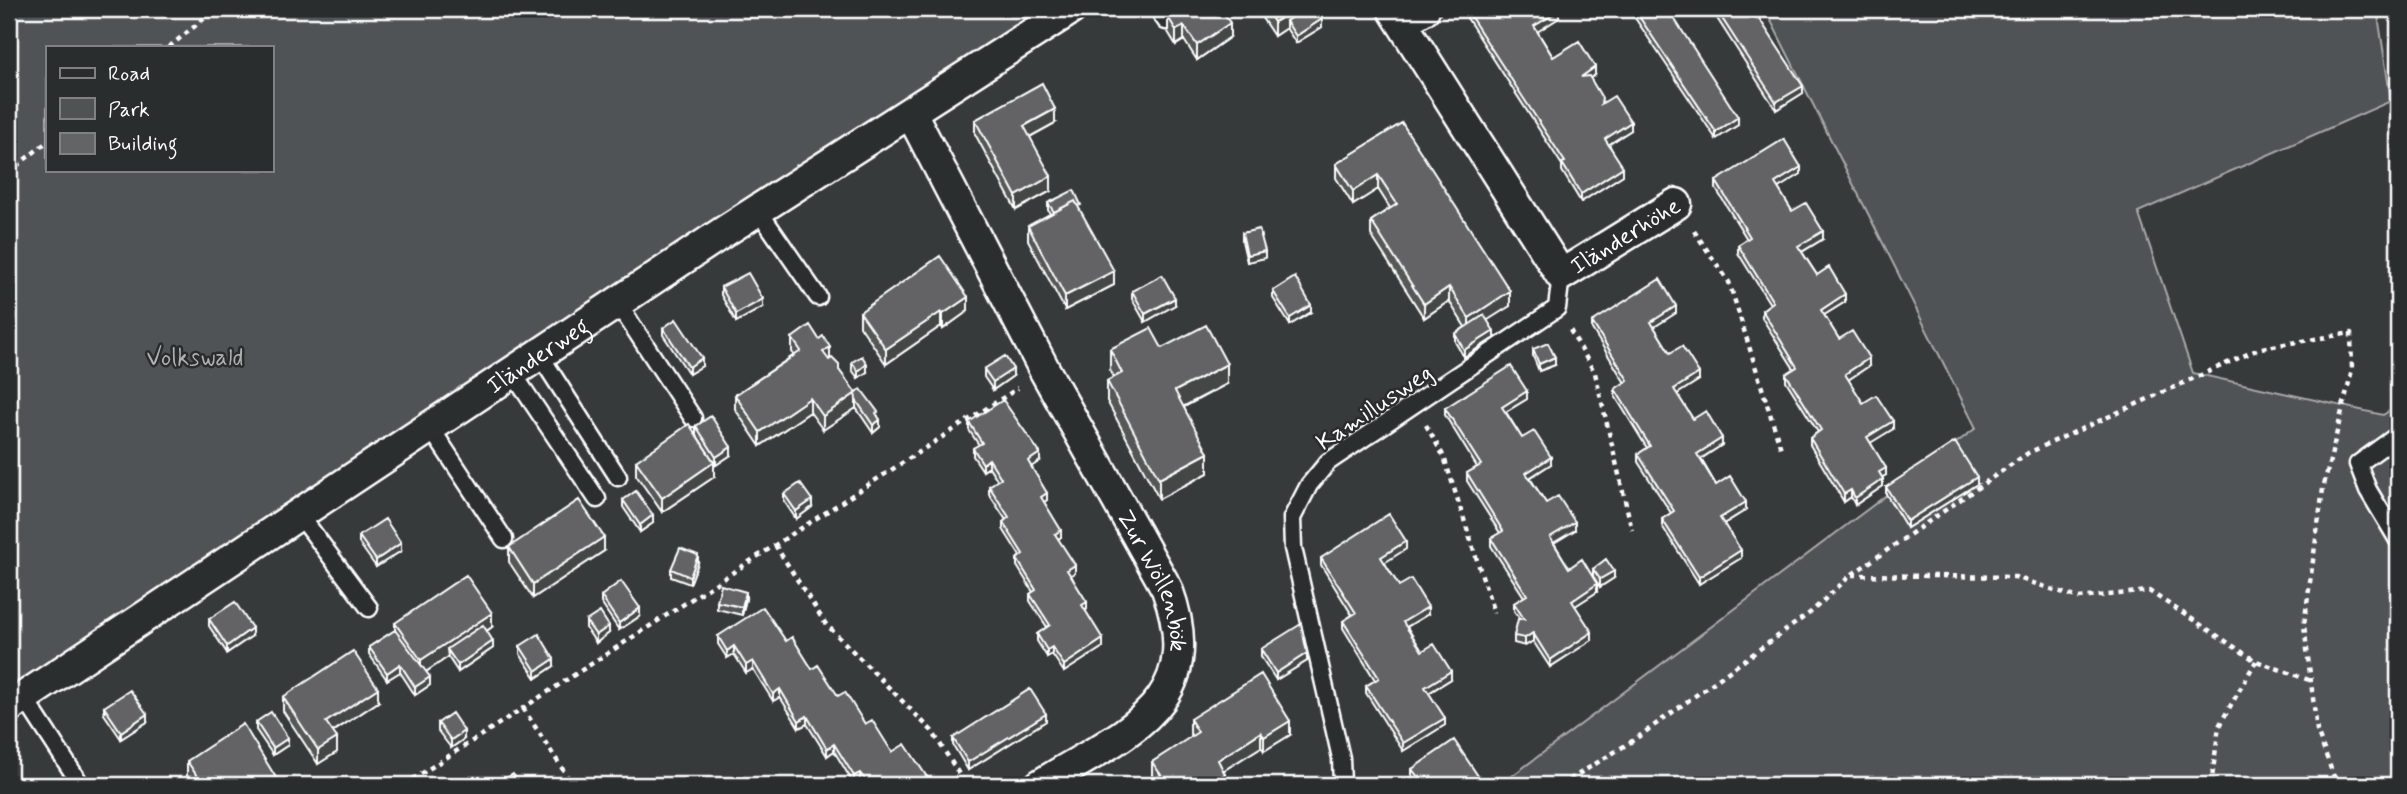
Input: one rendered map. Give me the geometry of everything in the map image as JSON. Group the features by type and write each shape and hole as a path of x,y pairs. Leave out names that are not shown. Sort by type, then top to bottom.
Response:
{"street":[{"name":"Iländerweg","path":"16,702 617,302 1072,9"},
{"name":"Iländerhöhe","path":"1406,13 1561,275 1675,204"},
{"name":"Zur Wöllenbök","path":"912,113 1045,370 1167,589 1177,617 1180,655 1171,687 1143,721 1040,785"}],"lane":[{"path":"758,210 818,297"},
{"path":"1558,308 1561,275"},
{"path":"617,302 692,418"},
{"name":"Kamillusweg","path":"1342,785 1341,758 1293,548 1292,517 1309,485 1328,462 1558,308"},
{"path":"539,354 618,477"},
{"path":"512,372 597,499"},
{"path":"430,427 504,539"},
{"path":"2398,435 2358,464 2368,490 2398,540"},
{"path":"299,513 369,608"},
{"path":"16,702 81,785"}],"path":[{"path":"170,46 216,9"},
{"path":"9,172 46,143"},
{"name":"Iländerhöhe","path":"1675,204 1729,282 1782,452"},
{"name":"Iländerhöhe","path":"1558,308 1595,373 1632,530"},
{"path":"1561,785 1634,740 1811,612 1851,575 2028,453 2261,348 2351,333 2352,370 2323,489 2304,625 2317,731 2337,785"},
{"path":"404,785 1045,370"},
{"path":"1415,406 1444,457 1493,613"},
{"path":"775,545 825,623 932,732 966,785"},
{"path":"1851,575 2015,578 2079,598 2150,591 2256,662 2309,680"},
{"path":"2211,785 2219,726 2256,662"},
{"path":"523,709 573,785"}],"green space":[{"name":"Volkswald","path":"9,9 1061,9 9,706"},
{"path":"1765,9 2377,9 2391,101 2138,212 2193,373 2383,415 2398,405 2398,785 1500,785 1976,428"}],"building":[{"path":"1181,9 1221,9 1230,23 1197,45 1184,26 1176,30 1168,17"},
{"path":"1266,9 1294,9 1274,22"},
{"path":"1304,9 1315,9 1322,19 1296,36 1286,21"},
{"path":"1634,9 1668,9 1738,117 1716,132"},
{"path":"1716,9 1753,9 1803,86 1776,102"},
{"path":"1467,11 1559,11 1534,26 1553,57 1579,41 1595,67 1581,77 1589,76 1602,98 1601,104 1614,96 1631,122 1605,139 1623,167 1581,194 1562,163 1565,162"},
{"path":"1042,83 1055,109 1024,126 1051,176 1016,196 975,120"},
{"path":"1402,123 1510,291 1469,318 1449,287 1424,304 1371,221 1397,204 1378,175 1353,191 1336,164"},
{"path":"1784,139 1801,167 1775,183 1792,211 1806,203 1823,231 1798,246 1817,275 1829,267 1845,294 1821,310 1839,339 1852,331 1869,358 1845,374 1863,403 1876,395 1893,421 1867,437 1886,468 1879,472 1883,479 1855,498 1851,490 1844,494 1810,438 1821,430 1786,374 1797,367 1762,310 1773,302 1738,245 1750,237 1716,181"},
{"path":"1074,190 1081,205 1078,206 1075,201 1054,212 1048,203"},
{"path":"1075,201 1114,271 1065,296 1028,226"},
{"path":"1259,229 1265,251 1247,255 1242,233"},
{"path":"940,256 968,297 886,349 860,312"},
{"path":"748,273 763,299 736,314 721,287"},
{"path":"1162,275 1175,298 1145,314 1132,291"},
{"path":"1295,277 1311,305 1290,318 1273,291"},
{"path":"1660,279 1676,306 1651,322 1670,353 1682,346 1699,373 1674,389 1693,419 1706,411 1722,438 1697,454 1716,485 1730,476 1746,502 1720,518 1741,550 1699,577 1662,519 1674,511 1638,454 1650,446 1615,389 1628,380 1592,322"},
{"path":"1484,315 1494,331 1464,350 1455,334"},
{"path":"676,319 702,358 689,367 663,328"},
{"path":"810,325 819,339 823,336 830,347 823,352 829,360 832,358 839,365 839,370 856,393 823,416 810,398 760,432 735,395 801,351 792,338"},
{"path":"1206,325 1227,364 1175,391 1208,453 1159,479 1107,381 1122,373 1110,349 1151,328 1162,348"},
{"path":"1548,343 1555,357 1539,364 1533,349"},
{"path":"862,356 867,364 858,371 852,362"},
{"path":"1005,356 1013,369 993,382 984,369"},
{"path":"1511,366 1527,391 1502,407 1522,438 1534,431 1551,457 1526,473 1546,503 1558,496 1575,522 1550,537 1569,568 1582,559 1597,584 1572,601 1592,632 1550,660 1533,633 1525,638 1514,636 1518,619 1524,619 1514,603 1527,595 1491,538 1503,531 1467,473 1481,465 1445,408"},
{"path":"861,389 878,412 876,413 880,420 873,425 856,400 855,392"},
{"path":"1003,400 1040,453 1028,461 1047,493 1041,497 1061,530 1055,534 1075,565 1067,570 1087,602 1082,605 1103,639 1064,665 1052,647 1047,650 1037,634 1050,625 1030,594 1036,590 1017,559 1023,554 1003,522 1009,517 989,486 1001,478 989,459 983,464 973,448 982,443 969,422"},
{"path":"711,416 731,447 716,457 696,426"},
{"path":"689,424 714,462 662,498 636,461"},
{"path":"1955,442 1977,477 1907,521 1886,487"},
{"path":"800,483 812,500 796,511 784,494"},
{"path":"636,491 653,515 640,525 623,500"},
{"path":"579,500 604,537 533,584 509,547"},
{"path":"1389,514 1406,541 1381,557 1399,586 1411,579 1428,607 1403,622 1422,651 1434,644 1451,671 1425,687 1445,718 1403,743 1366,686 1379,678 1343,621 1356,613 1321,558"},
{"path":"385,519 401,543 376,560 359,536"},
{"path":"680,548 698,555 690,577 671,569"},
{"path":"1606,559 1614,571 1600,579 1593,569"},
{"path":"466,575 492,613 421,660 395,623"},
{"path":"621,581 640,608 619,623 601,596"},
{"path":"721,585 746,592 742,607 717,602"},
{"path":"235,602 252,628 227,646 209,619"},
{"path":"763,607 786,641 792,637 812,669 818,665 838,696 845,692 865,724 872,720 892,752 905,744 927,777 914,785 869,785 860,773 854,776 834,744 827,749 807,716 799,721 780,689 773,694 753,661 746,665 734,646 727,651 718,636"},
{"path":"600,612 609,626 596,635 586,621"},
{"path":"1301,624 1307,653 1276,673 1261,649"},
{"path":"483,625 493,641 458,665 447,649"},
{"path":"395,630 430,677 415,687 400,664 387,673 369,647"},
{"path":"539,634 554,659 536,671 520,646"},
{"path":"353,651 378,688 326,722 337,738 318,750 283,697"},
{"path":"1261,674 1290,721 1264,737 1261,732 1218,760 1225,774 1208,785 1146,785 1161,775 1152,762 1198,732 1190,719"},
{"path":"1030,689 1046,714 968,762 953,738"},
{"path":"130,690 147,714 121,732 104,707"},
{"path":"271,712 288,738 273,748 256,722"},
{"path":"452,713 464,731 451,740 438,723"},
{"path":"243,724 278,781 272,785 243,785 239,780 232,785 203,785 187,761"},
{"path":"1454,740 1480,779 1471,785 1424,785 1412,769"},
{"path":"513,774 521,785 495,785"},
{"path":"1412,776 1419,785 1398,785"}]}
